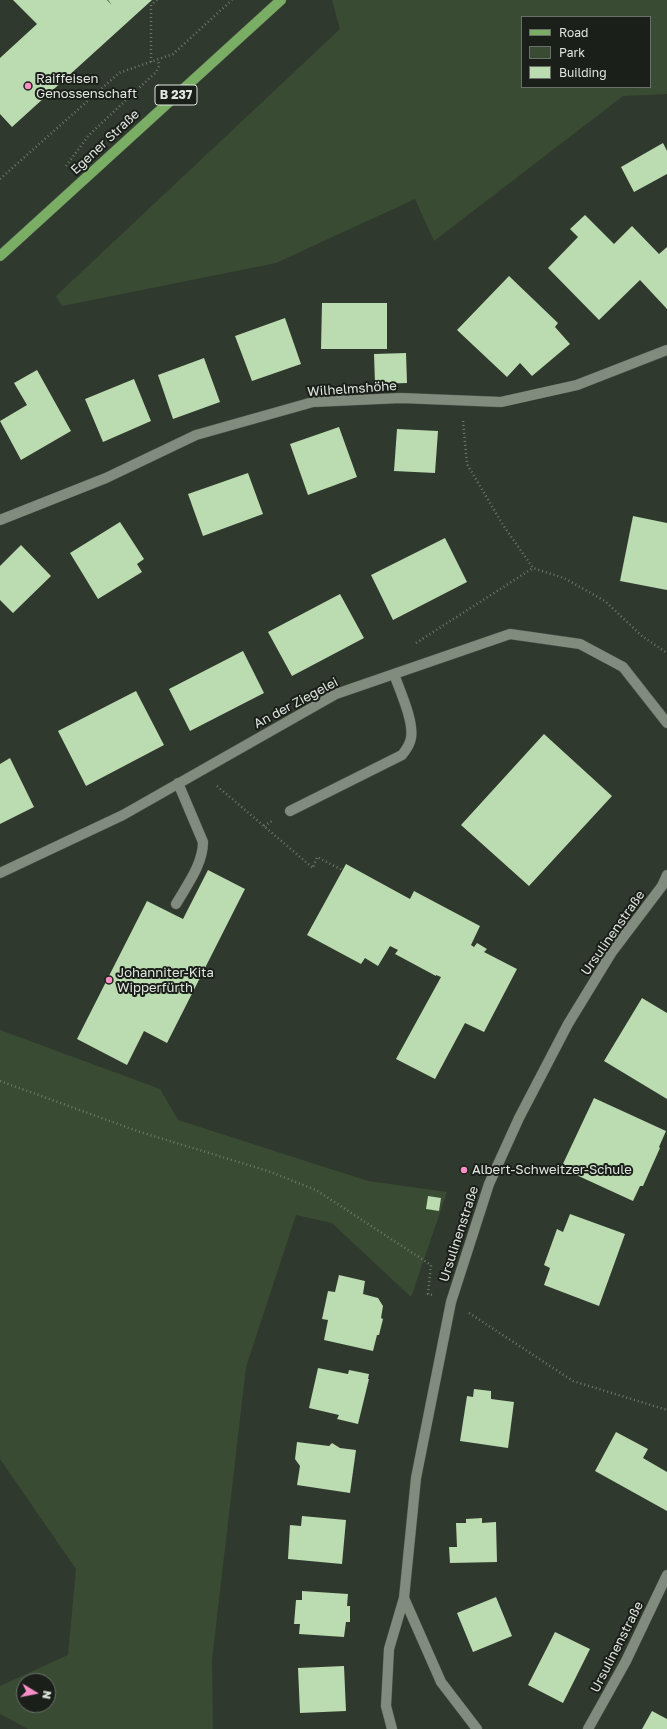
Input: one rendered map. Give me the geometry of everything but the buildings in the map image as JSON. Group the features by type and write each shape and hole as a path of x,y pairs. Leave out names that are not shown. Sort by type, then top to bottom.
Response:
{"main road":[{"name":"Egener Straße","path":"0,256 280,0"}],"street":[{"name":"Wilhelmshöhe","path":"0,520 106,478 196,435 313,402 401,398 501,402 577,385 667,350"},
{"name":"An der Ziegelei","path":"0,873 123,815 336,694 510,634 580,644 623,667 667,723"},
{"path":"290,811 402,755 408,748 412,726 394,674"},
{"path":"176,904 200,862 203,851 203,842 178,783"},
{"name":"Ursulinenstraße","path":"392,1729 386,1706 389,1649 404,1598 416,1478 452,1302 489,1184 519,1118 568,1024 612,952 662,886 667,875"},
{"name":"Ursulinenstraße","path":"588,1729 626,1661 667,1575"},
{"name":"Ursulinenstraße","path":"404,1598 441,1682 477,1729"}],"path":[{"path":"151,62 151,5 157,0"},
{"path":"0,179 119,73 173,54 232,0"},
{"path":"72,190 59,176 70,159 89,135 156,72 159,66 158,60"},
{"path":"461,400 467,464 503,525 534,568 564,578 605,601 642,636 667,653"},
{"path":"415,643 534,568"},
{"path":"200,771 313,868 317,857 342,870"},
{"path":"0,1081 140,1132 268,1171 316,1190 431,1265 428,1294 452,1302 573,1381 667,1410"}],"green space":[{"path":"332,0 667,0 667,94 623,96 434,241 415,199 276,263 62,306 56,296 340,29"},
{"path":"0,1030 160,1089 178,1120 368,1181 447,1192 411,1297 332,1223 296,1215 246,1367 212,1660 213,1729 28,1729 0,1714 0,1686 16,1679 16,1713 56,1713 56,1673 29,1673 68,1655 76,1569 0,1459"}],"place":[{"name":"Raiffeisen Genossenschaft","path":"28,86"},
{"name":"Johanniter-Kita Wipperfürth","path":"109,980"},
{"name":"Albert-Schweitzer-Schule","path":"464,1170"}]}
